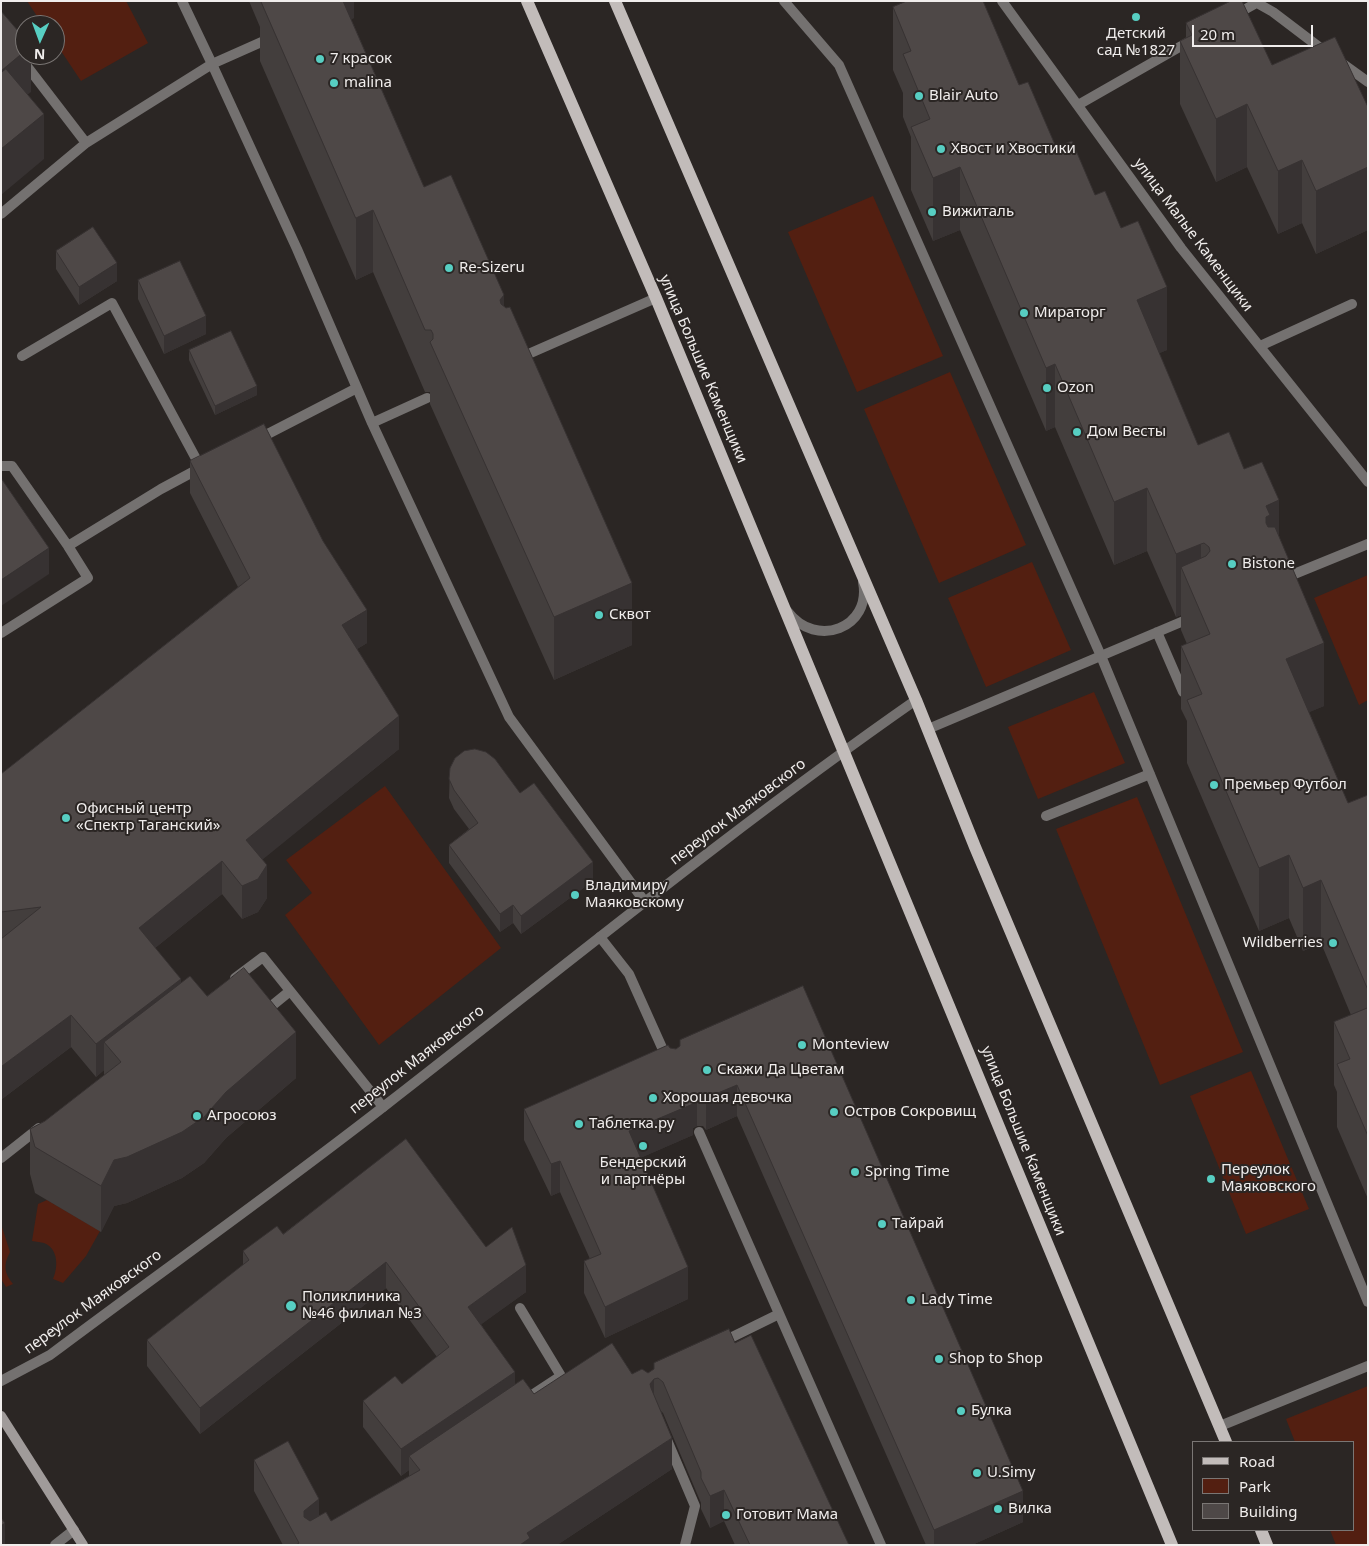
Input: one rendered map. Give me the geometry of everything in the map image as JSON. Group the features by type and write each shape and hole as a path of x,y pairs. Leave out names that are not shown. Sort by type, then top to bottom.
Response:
{"main road":[{"name":"улица Большие Каменщики","path":"528,1 656,298 1172,1545"},
{"path":"615,1 916,700 985,870 1226,1441"},
{"path":"1,1416 83,1545"},
{"path":"1261,1531 1267,1545"}],"street":[{"path":"182,1 297,249 372,423 509,717 645,902"},
{"path":"784,1 839,65 1101,656 1368,1302"},
{"name":"улица Малые Каменщики","path":"1002,1 1181,248 1368,482"},
{"path":"1223,22 1258,2 1368,82"},
{"path":"1078,105 1198,37"},
{"path":"1,214 86,143 212,64 266,40"},
{"path":"26,65 86,143"},
{"path":"507,363 656,298"},
{"path":"22,356 112,303 205,466 160,489 68,546"},
{"path":"1260,346 1352,304"},
{"path":"253,442 357,388"},
{"path":"372,423 427,398"},
{"path":"1,466 12,466 88,578 1,633"},
{"path":"1272,584 1368,544"},
{"path":"784,608 794,621 808,629 824,632 840,629 853,619 862,606 865,590 862,575"},
{"path":"928,729 1203,613"},
{"path":"1157,632 1183,692"},
{"path":"843,751 916,700"},
{"name":"переулок Маяковского","path":"1,1381 50,1355 383,1107 645,902 843,751"},
{"path":"1046,816 1150,774"},
{"path":"600,937 629,974 674,1074"},
{"path":"224,987 263,957 383,1107"},
{"path":"260,1015 290,991"},
{"path":"1,1158 44,1124"},
{"path":"699,1132 881,1545"},
{"path":"520,1308 561,1376 520,1403"},
{"path":"710,1348 779,1314"},
{"path":"1220,1426 1368,1366"},
{"path":"664,1434 695,1506 685,1545"},
{"path":"55,1545 74,1530"}],"green space":[{"path":"27,1 126,1 148,43 81,81 65,57 65,15 36,15"},
{"path":"873,196 943,356 857,392 788,232"},
{"path":"950,372 1026,545 939,583 864,409"},
{"path":"1032,562 1071,650 986,687 948,598"},
{"path":"1368,575 1368,700 1359,705 1314,598"},
{"path":"1094,692 1125,763 1038,799 1008,727"},
{"path":"385,786 501,948 379,1045 285,915 312,893 286,860"},
{"path":"1137,797 1243,1052 1160,1085 1056,829"},
{"path":"1251,1071 1309,1209 1246,1234 1190,1096"},
{"path":"47,1200 100,1231 86,1256 63,1283 53,1279 56,1270 55,1254 44,1243 32,1241 38,1204"},
{"path":"1,1224 10,1252 6,1261 6,1269 13,1284 6,1287 1,1279"},
{"path":"1368,1386 1368,1545 1336,1545 1330,1531 1354,1531 1354,1441 1295,1441 1286,1419"}],"building":[{"path":"261,1 343,1 424,187 451,175 504,295 500,300 501,304 506,308 510,307 632,583 554,617 430,342 433,339 433,334 431,330 425,330 373,210 356,218"},
{"path":"907,1 983,1 1019,85 1028,82 1056,147 1072,141 1095,195 1105,191 1121,228 1138,221 1167,287 1137,300 1198,445 1229,432 1244,469 1262,462 1279,500 1266,506 1270,515 1266,517 1266,523 1268,527 1275,527 1324,643 1286,659 1348,803 1368,795 1368,990 1321,880 1303,888 1289,855 1259,868 1187,700 1202,694 1181,646 1210,634 1181,567 1206,556 1210,551 1209,547 1204,543 1176,554 1147,488 1114,502 1055,364 1046,368 960,167 933,178 911,127 930,119 903,54 911,51 893,7"},
{"path":"1231,1 1242,1 1272,65 1335,37 1368,107 1368,167 1316,191 1302,160 1278,171 1247,104 1216,119 1180,41 1192,35 1186,23"},
{"path":"1,11 15,27 15,59 1,71"},
{"path":"6,69 44,114 1,149 1,73"},
{"path":"93,227 117,263 79,287 56,251"},
{"path":"180,261 206,316 164,336 138,280"},
{"path":"231,331 257,386 215,406 189,350"},
{"name":"Офисный центр «Спектр Таганский»","path":"264,424 323,541 367,610 342,625 399,716 246,840 267,865 258,879 242,886 222,861 139,928 181,979 96,1044 71,1015 1,1067 1,939 41,907 1,912 1,774 250,578 190,461"},
{"path":"1,478 49,548 1,580"},
{"path":"475,749 486,752 495,759 520,793 534,783 593,862 521,916 513,905 500,914 449,845 478,823 454,790 449,779 450,768 455,758 464,751"},
{"path":"244,968 296,1032 226,1092 204,1117 182,1132 127,1157 114,1160 101,1186 35,1147 30,1129 45,1121 121,1062 104,1042 190,976 207,996"},
{"path":"803,986 1023,1491 934,1530 737,1085 706,1098 703,1095 697,1094 693,1097 693,1104 629,1131 688,1267 605,1307 584,1261 601,1254 560,1161 551,1164 524,1109 668,1045 670,1048 676,1049 680,1046 680,1040"},
{"path":"1368,1008 1368,1136 1337,1064 1350,1059 1334,1022"},
{"path":"406,1139 486,1247 512,1227 526,1265 468,1307 515,1372 401,1449 363,1401 395,1376 402,1384 449,1347 386,1262 200,1408 147,1340 249,1260 243,1251 277,1226 283,1234"},
{"path":"729,1329 735,1343 751,1335 849,1545 750,1545 724,1490 710,1496 663,1382 658,1378 654,1379 650,1384 672,1438 527,1533 530,1538 520,1545 296,1545 299,1543 254,1460 288,1441 319,1499 304,1511 304,1517 310,1521 326,1512 331,1521 420,1470 409,1456 523,1379 534,1394 612,1343 632,1374 642,1369 648,1373 654,1369 654,1363"},
{"path":"1,1518 5,1523 1,1526"}],"place":[{"name":"Детский сад №1827","path":"1136,17"},
{"name":"7 красок","path":"320,59"},
{"name":"malina","path":"334,83"},
{"name":"Blair Auto","path":"919,96"},
{"name":"Хвост и Хвостики","path":"941,149"},
{"name":"Вижиталь","path":"932,212"},
{"name":"Re-Sizeru","path":"449,268"},
{"name":"Мираторг","path":"1024,313"},
{"name":"Ozon","path":"1047,388"},
{"name":"Дом Весты","path":"1077,432"},
{"name":"Bistone","path":"1232,564"},
{"name":"Сквот","path":"599,615"},
{"name":"Премьер Футбол","path":"1214,785"},
{"name":"Офисный центр «Спектр Таганский»","path":"66,818"},
{"name":"Владимиру Маяковскому","path":"575,895"},
{"name":"Wildberries","path":"1333,943"},
{"name":"Monteview","path":"802,1045"},
{"name":"Скажи Да Цветам","path":"707,1070"},
{"name":"Хорошая девочка","path":"653,1098"},
{"name":"Остров Сокровищ","path":"834,1112"},
{"name":"Агросоюз","path":"197,1116"},
{"name":"Таблетка.ру","path":"579,1124"},
{"name":"Бендерский и партнёры","path":"643,1146"},
{"name":"Spring Time","path":"855,1172"},
{"name":"Переулок Маяковского","path":"1211,1179"},
{"name":"Тайрай","path":"882,1224"},
{"name":"Lady Time","path":"911,1300"},
{"name":"Поликлиника №46 филиал №3","path":"291,1306"},
{"name":"Shop to Shop","path":"939,1359"},
{"name":"Булка","path":"961,1411"},
{"name":"U.Simy","path":"977,1473"},
{"name":"Вилка","path":"998,1509"},
{"name":"Готовит Мама","path":"726,1515"}]}
